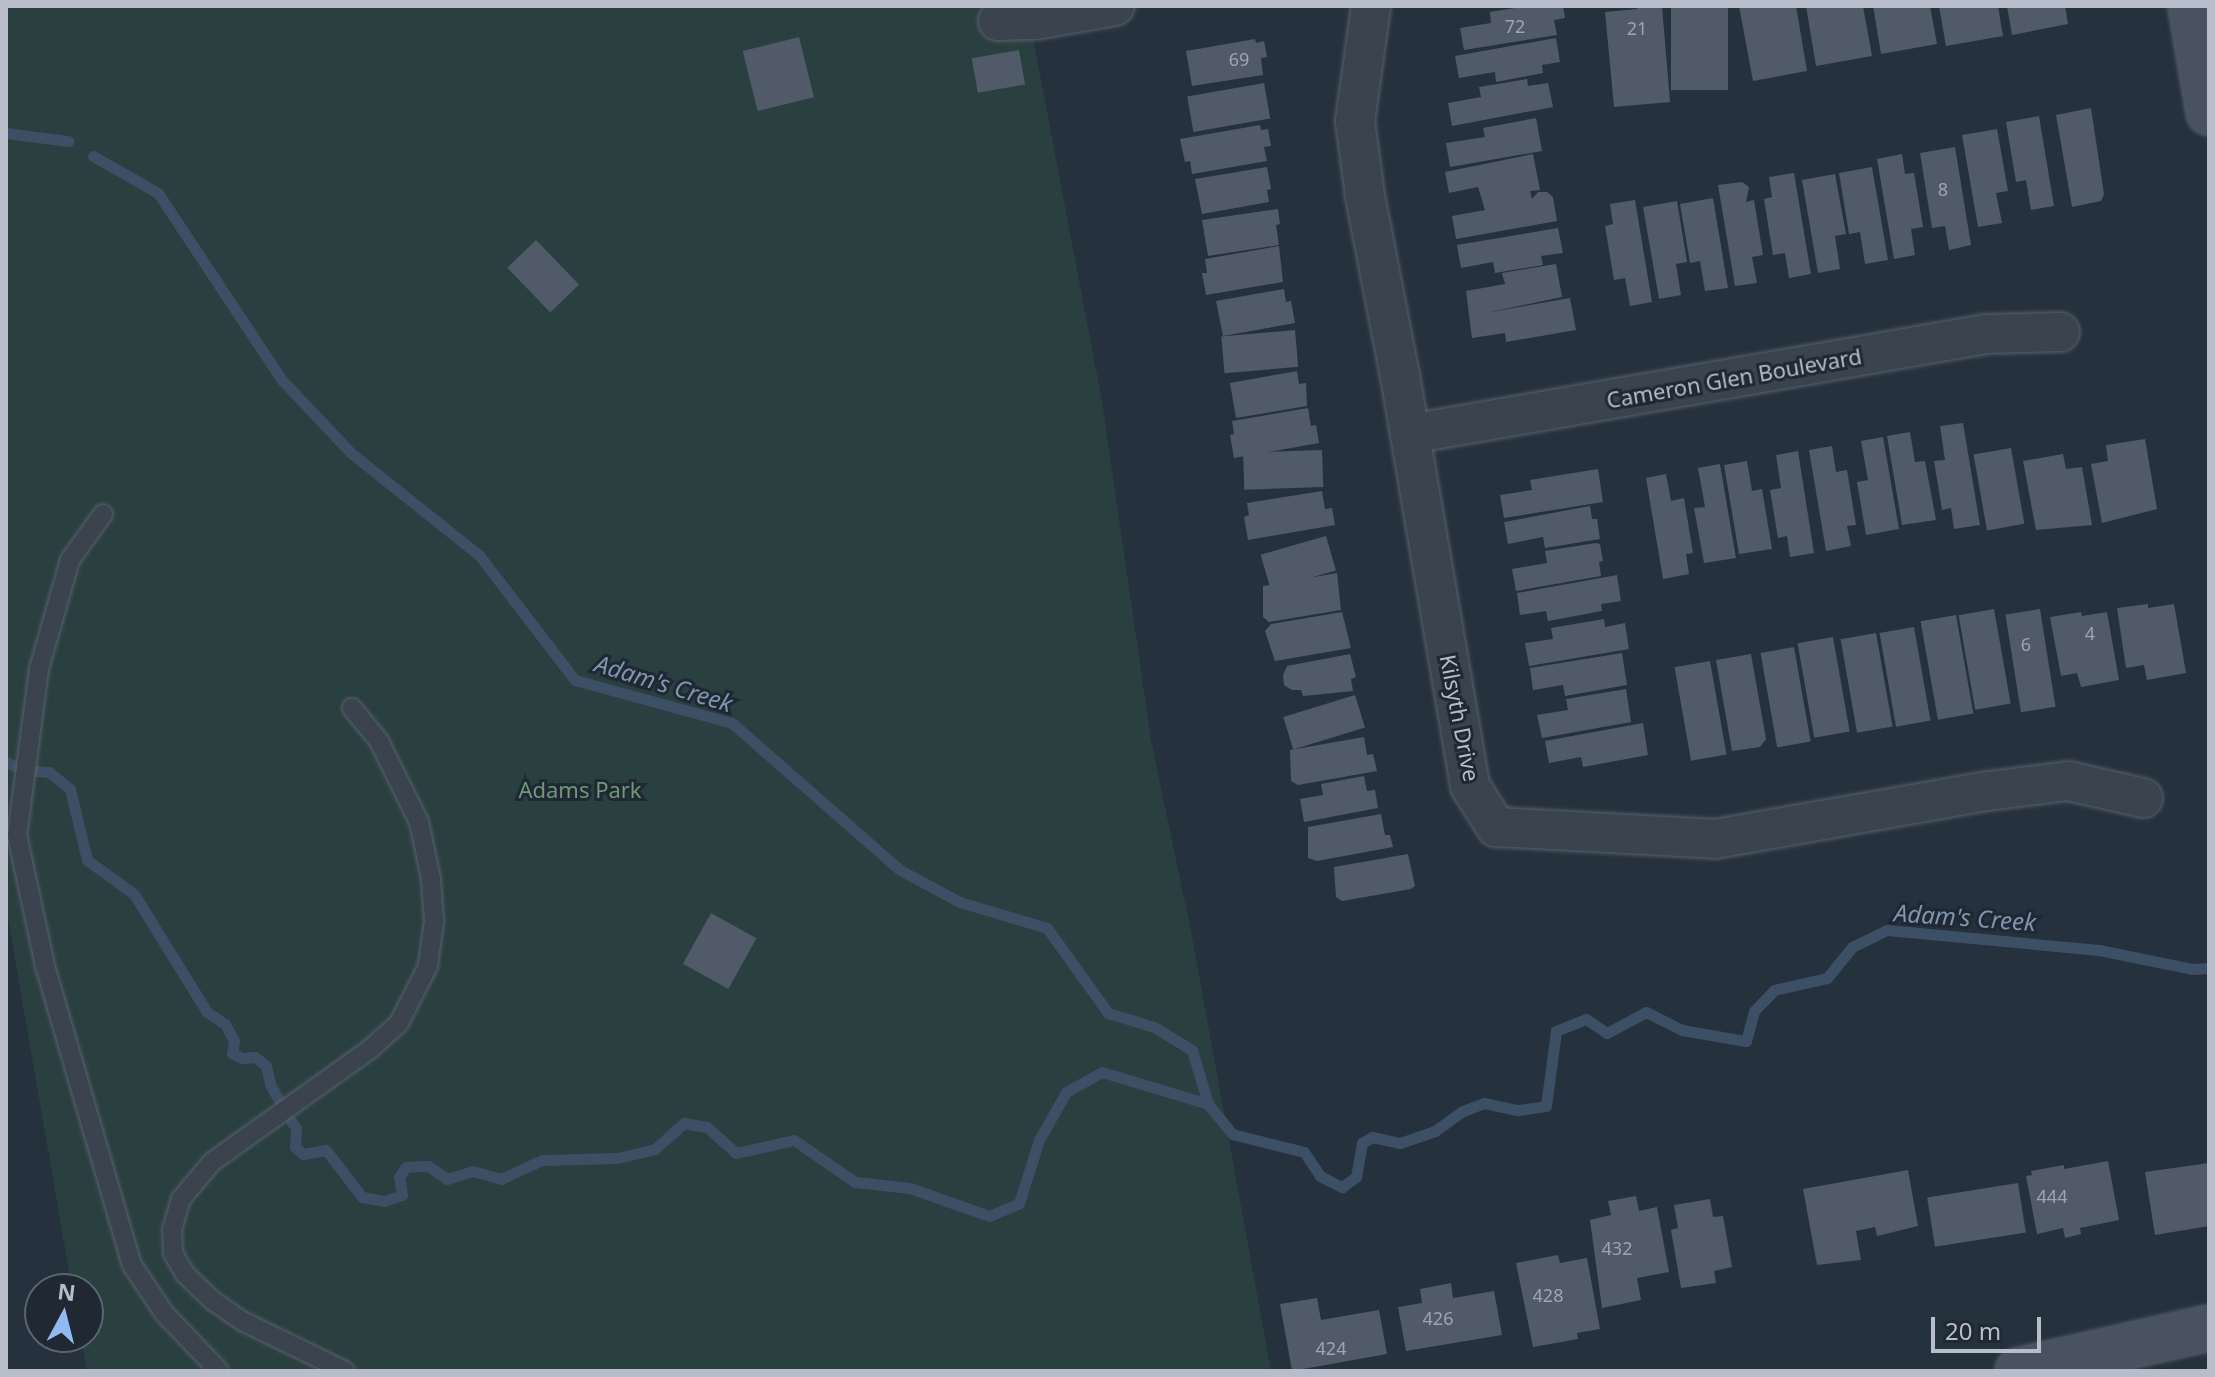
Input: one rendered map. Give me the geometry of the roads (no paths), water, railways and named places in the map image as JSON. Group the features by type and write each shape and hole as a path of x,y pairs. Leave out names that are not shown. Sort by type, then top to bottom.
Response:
{"street":[{"path":"994,13 1035,20 1115,6"},
{"name":"Kilsyth Drive","path":"1371,6 1355,121 1365,196 1410,434 1470,786 1496,827 1715,839 1988,791 2068,781 2143,798"},
{"path":"2191,6 2209,112"},
{"name":"Cameron Glen Boulevard","path":"1410,434 1986,334 2060,332"},
{"path":"2018,1371 2209,1328"}],"lane":[{"path":"103,514 70,560 39,669 20,794 17,835 45,966 132,1265 164,1313 219,1371"},
{"path":"345,1371 242,1321 185,1274 173,1253 174,1214 181,1199 212,1162 369,1050 399,1023 428,966 434,921 431,879 419,822 386,752 352,708"}],"waterway":[{"path":"6,133 68,141"},
{"name":"Adam's Creek","path":"93,156 158,193 282,380 351,453 479,555 575,680 732,723 900,870 960,902 1047,928 1108,1013 1154,1027 1192,1050 1208,1104 1232,1134 1304,1152 1320,1176 1342,1187 1356,1177 1362,1143 1372,1137 1400,1143 1435,1131 1463,1111 1484,1103 1518,1110 1546,1106 1556,1031 1586,1019 1607,1033 1646,1012 1682,1030 1746,1041 1754,1011 1774,990 1827,978 1852,947 1887,930 2099,950 2192,969 2209,968"},
{"name":"Adam's Creek","path":"6,762 14,766"},
{"name":"Adam's Creek","path":"36,771 49,772 70,789 87,860 134,894 207,1012 225,1024 234,1041 232,1053 242,1058 255,1057 266,1066 270,1084 279,1100"},
{"name":"Adam's Creek","path":"291,1121 296,1128 295,1147 303,1154 326,1150 362,1197 384,1201 402,1195 399,1177 406,1167 428,1166 447,1179 473,1171 501,1179 542,1160 617,1158 655,1149 684,1123 707,1127 736,1153 794,1140 855,1182 910,1188 989,1216 1019,1203 1039,1140 1066,1092 1102,1072 1208,1104"}],"park label":[{"name":"Adams Park","path":"580,790"}]}
